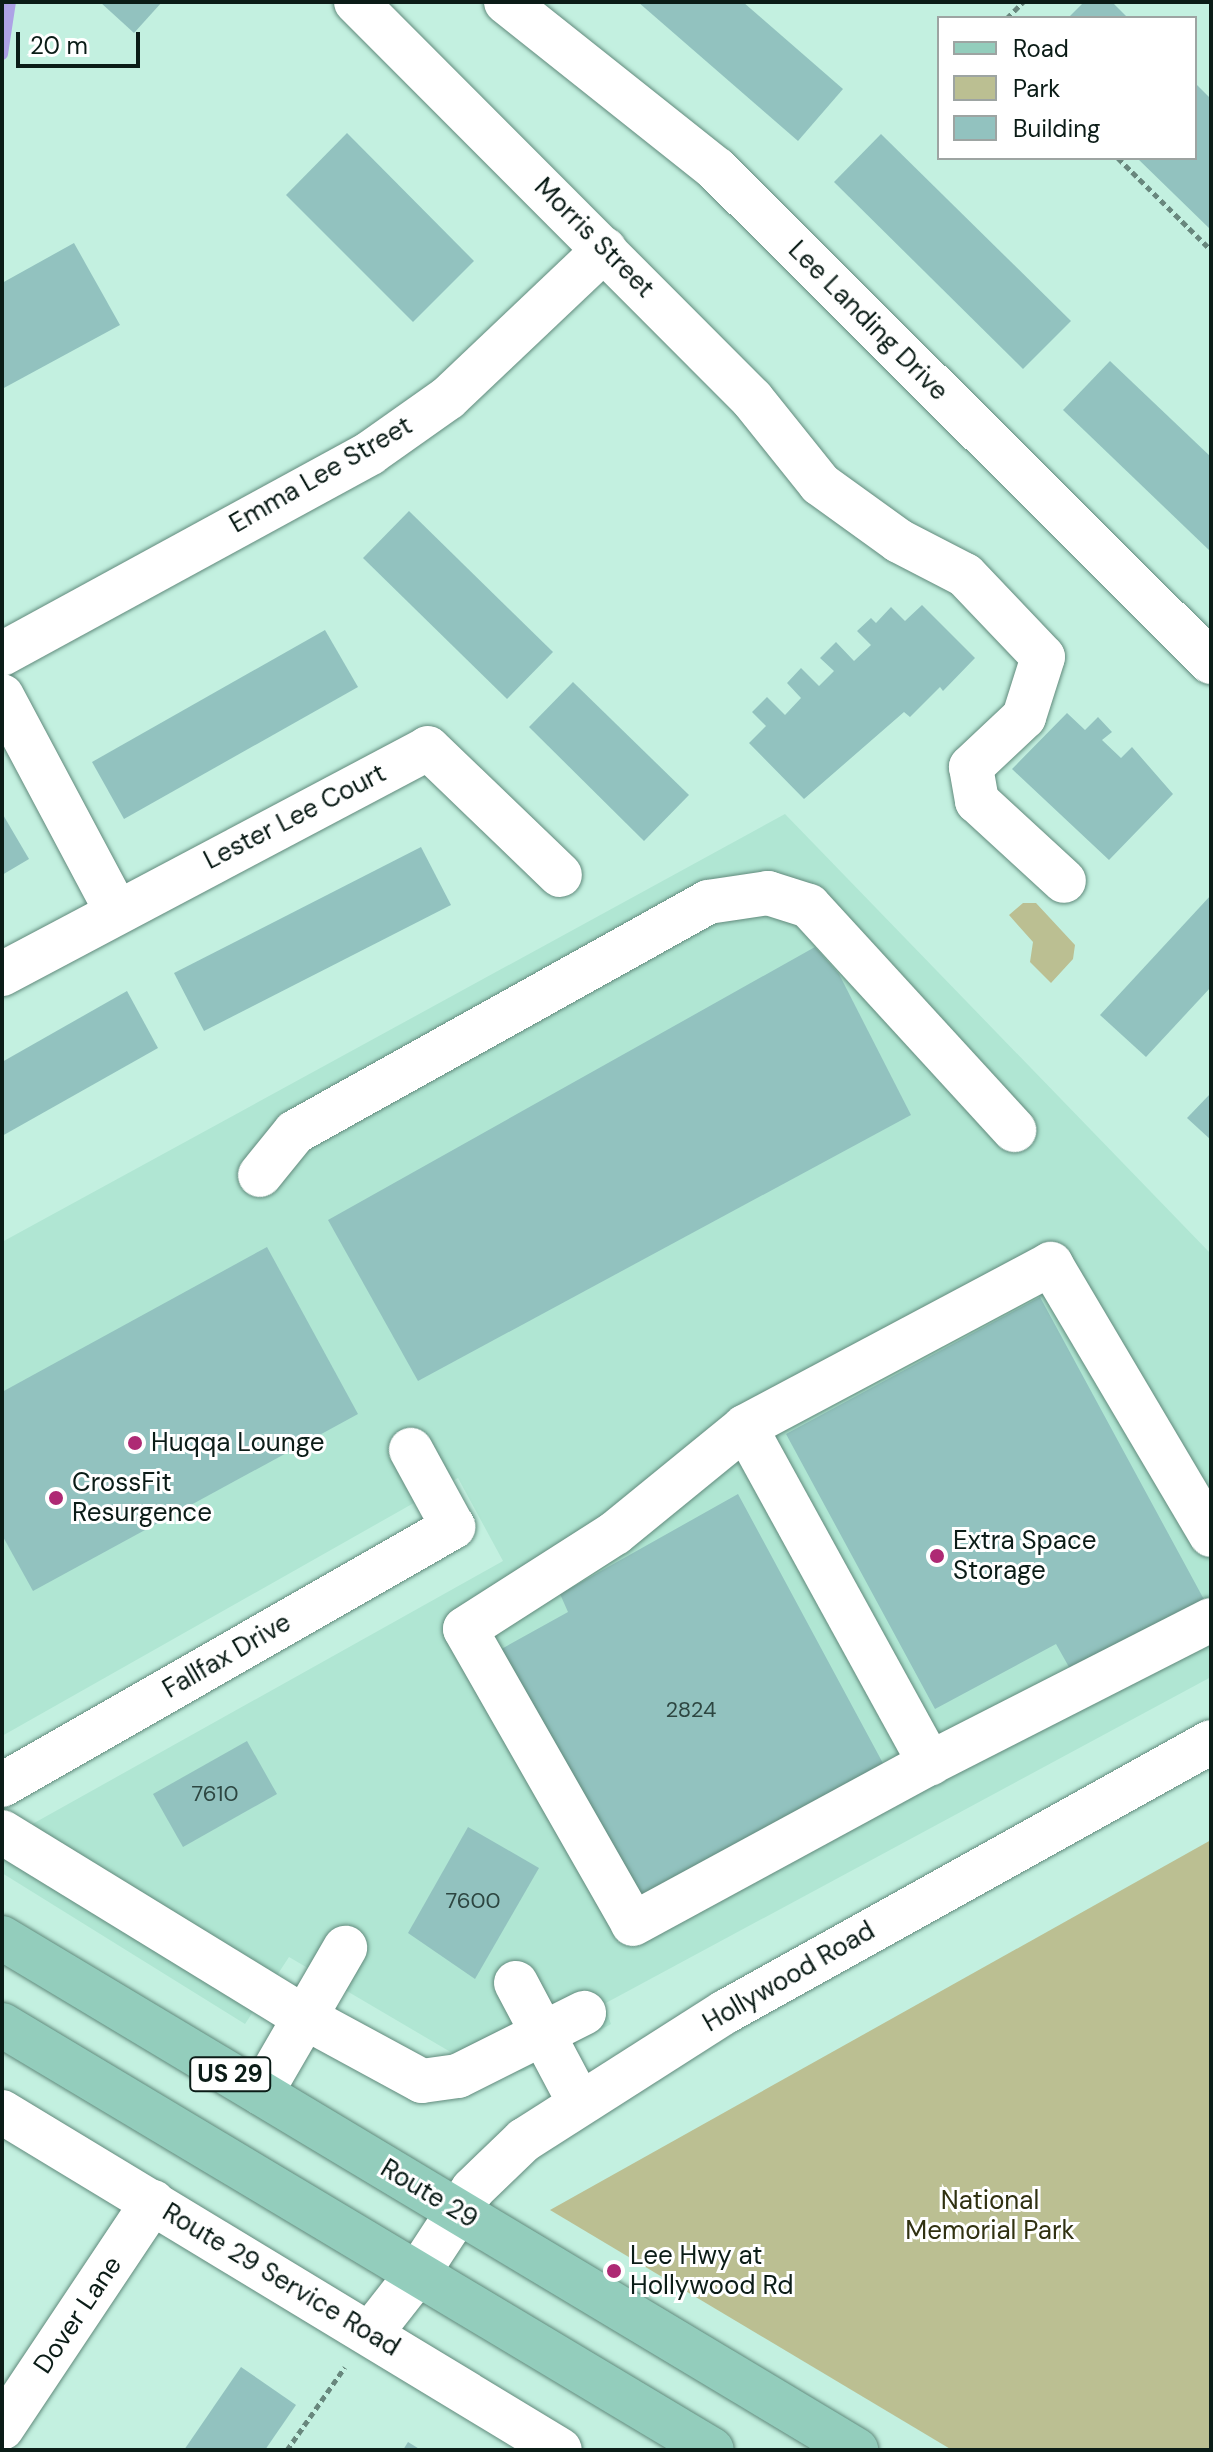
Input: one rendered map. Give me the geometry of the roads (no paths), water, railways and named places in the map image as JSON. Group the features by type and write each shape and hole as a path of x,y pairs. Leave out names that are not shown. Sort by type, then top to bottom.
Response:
{"main road":[{"name":"Route 29","path":"2,1938 856,2450"},
{"name":"US 29","path":"2,2025 712,2450"}],"street":[{"name":"Morris Street","path":"356,2 752,399 820,484 899,541 965,575 1043,657 1024,717 971,767 977,801 1064,881"},
{"name":"Lee Landing Drive","path":"506,2 716,169 1211,662"},
{"name":"Emma Lee Street","path":"2,654 370,453 448,398 605,249"},
{"path":"2,696 116,910"},
{"name":"Lester Lee Court","path":"2,974 116,910 428,748 560,875"},
{"path":"260,1175 295,1132 708,902 768,893 809,906 1014,1130"},
{"path":"1211,1535 1051,1264 745,1427 615,1533 465,1629 633,1924 930,1763 1211,1620"},
{"path":"745,1427 930,1763"},
{"name":"Fallfax Drive","path":"2,1785 453,1527 411,1450"},
{"name":"Hollywood Road","path":"370,2334 418,2273 473,2189 524,2140 579,2102 725,2012 1211,1742"},
{"path":"2,1832 304,2017 422,2081 458,2076 584,2013"},
{"path":"261,2093 345,1948"},
{"path":"516,1983 579,2102"},
{"name":"Route 29 Service Road","path":"2,2112 560,2450"},
{"name":"Dover Lane","path":"2,2428 153,2202"}],"waterway":[{"path":"2,54 10,2"}],"place":[{"name":"Huqqa Lounge","path":"135,1443"},
{"name":"CrossFit Resurgence","path":"56,1498"},
{"name":"Extra Space Storage","path":"937,1556"},
{"name":"Lee Hwy at Hollywood Rd","path":"614,2271"}],"park label":[{"name":"National Memorial Park","path":"990,2216"}]}
